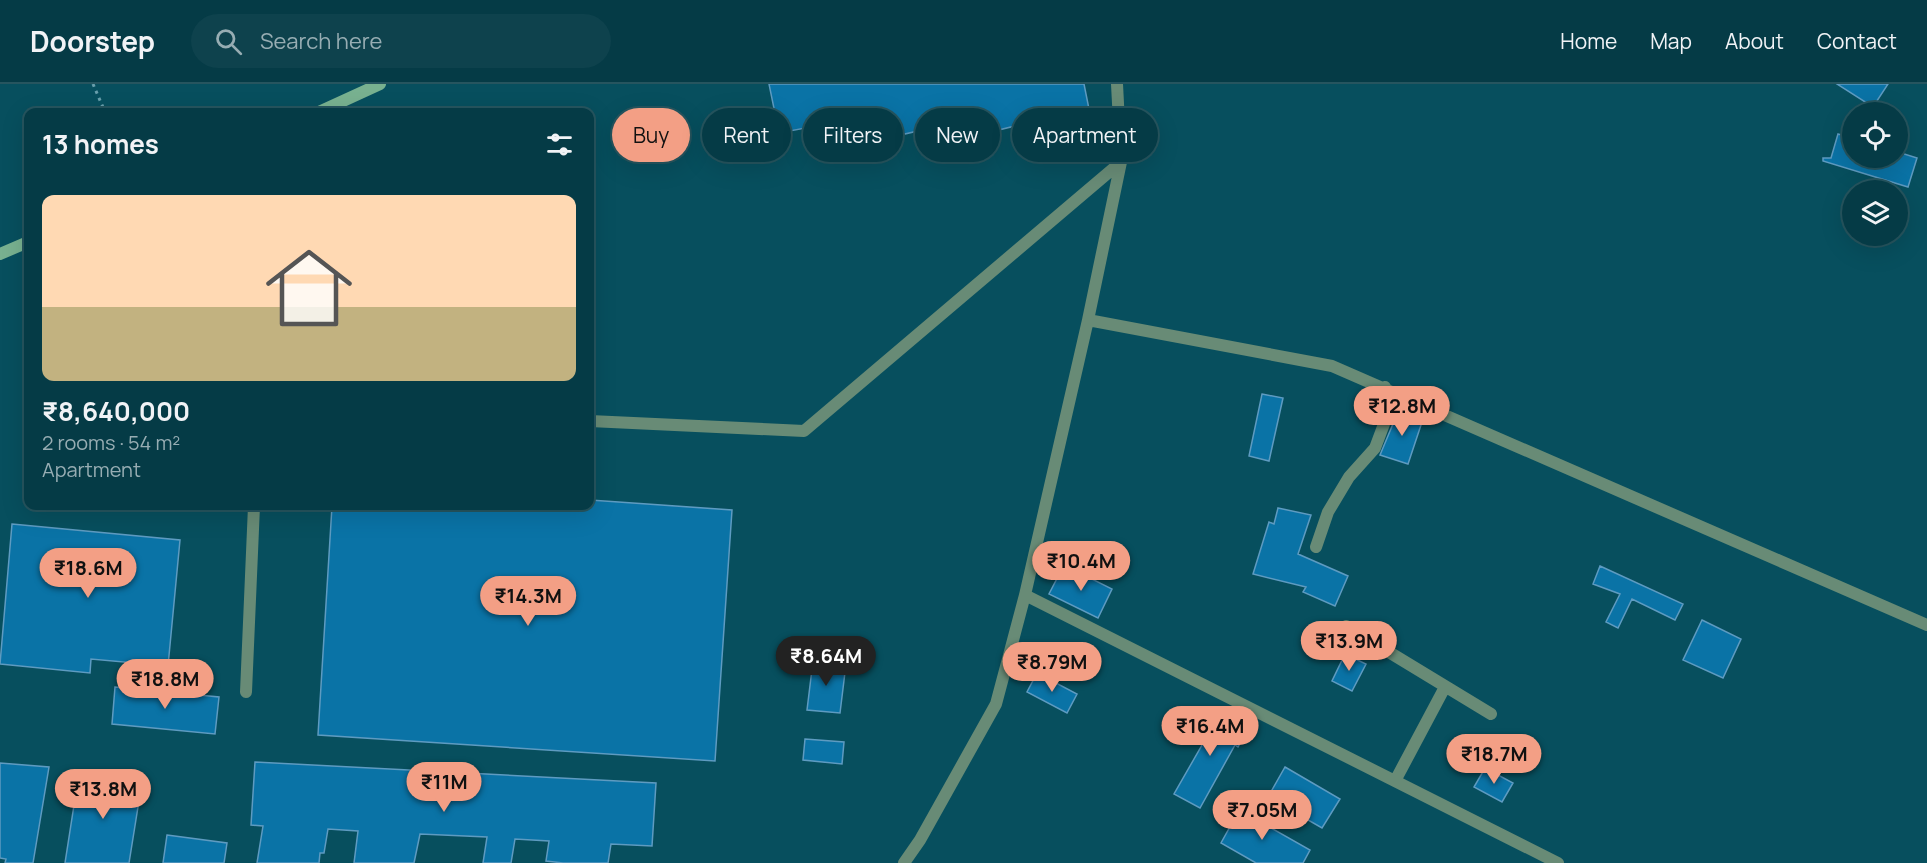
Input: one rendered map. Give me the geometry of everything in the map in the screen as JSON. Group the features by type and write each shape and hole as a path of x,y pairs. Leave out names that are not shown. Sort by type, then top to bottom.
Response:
{"main road":[{"path":"328,108 380,84"},
{"path":"0,254 24,244"}],"street":[{"path":"1117,84 1118,108"},
{"path":"904,863 920,840 996,704 1025,595 1088,320 1121,162"},
{"path":"594,421 804,431 1121,162"},
{"path":"1088,320 1332,366 1385,387 1927,625"},
{"path":"1316,547 1328,512 1349,477 1375,448 1386,416 1385,387"},
{"path":"246,692 254,510"},
{"path":"1025,595 1558,863"},
{"path":"1346,626 1491,714"},
{"path":"1395,781 1445,687"}],"path":[{"path":"93,84 103,108"}],"building":[{"path":"769,84 1084,84 1089,108 1012,108 1012,127 1000,130 1000,108 915,108 915,132 903,134 903,108 803,108 803,128 791,131 791,108 774,108"},
{"path":"1837,84 1888,84 1876,102 1865,102"},
{"path":"1838,134 1842,135 1842,167 1823,161 1823,158 1831,158"},
{"path":"1908,155 1917,158 1908,187 1908,180 1885,180 1846,168 1908,168"},
{"path":"1262,394 1283,398 1269,461 1249,456"},
{"path":"1395,410 1423,419 1408,464 1380,455 1395,419"},
{"path":"594,500 732,510 715,761 318,735 332,510 594,510"},
{"path":"1278,508 1311,515 1298,554 1348,576 1335,606 1303,592 1306,587 1253,574 1269,522 1274,524"},
{"path":"12,524 180,540 168,666 91,659 90,673 0,664"},
{"path":"1064,565 1112,589 1098,618 1049,594"},
{"path":"1600,566 1683,604 1675,620 1632,599 1618,628 1606,622 1620,594 1593,584"},
{"path":"1702,620 1741,639 1723,678 1683,660"},
{"path":"1345,654 1366,664 1352,691 1332,681"},
{"path":"813,661 846,664 840,713 807,710"},
{"path":"1037,673 1077,694 1067,713 1027,692"},
{"path":"115,687 219,697 215,734 112,724"},
{"path":"1210,708 1248,729 1238,747 1235,745 1200,808 1174,794 1210,731 1200,726"},
{"path":"805,739 844,742 842,764 803,760"},
{"path":"255,762 656,783 652,846 611,844 608,863 563,863 546,861 549,841 515,839 511,863 483,863 487,837 420,834 414,863 354,863 358,831 328,829 324,853 320,853 319,863 257,863 263,826 251,825"},
{"path":"0,763 49,767 33,863 5,863 6,859 0,858"},
{"path":"1285,767 1340,799 1322,828 1268,797"},
{"path":"1485,768 1513,783 1502,802 1474,787"},
{"path":"79,773 142,782 129,863 65,863"},
{"path":"1241,807 1268,822 1266,825 1310,850 1303,863 1256,863 1221,843"},
{"path":"167,835 227,843 224,863 163,863"}]}
